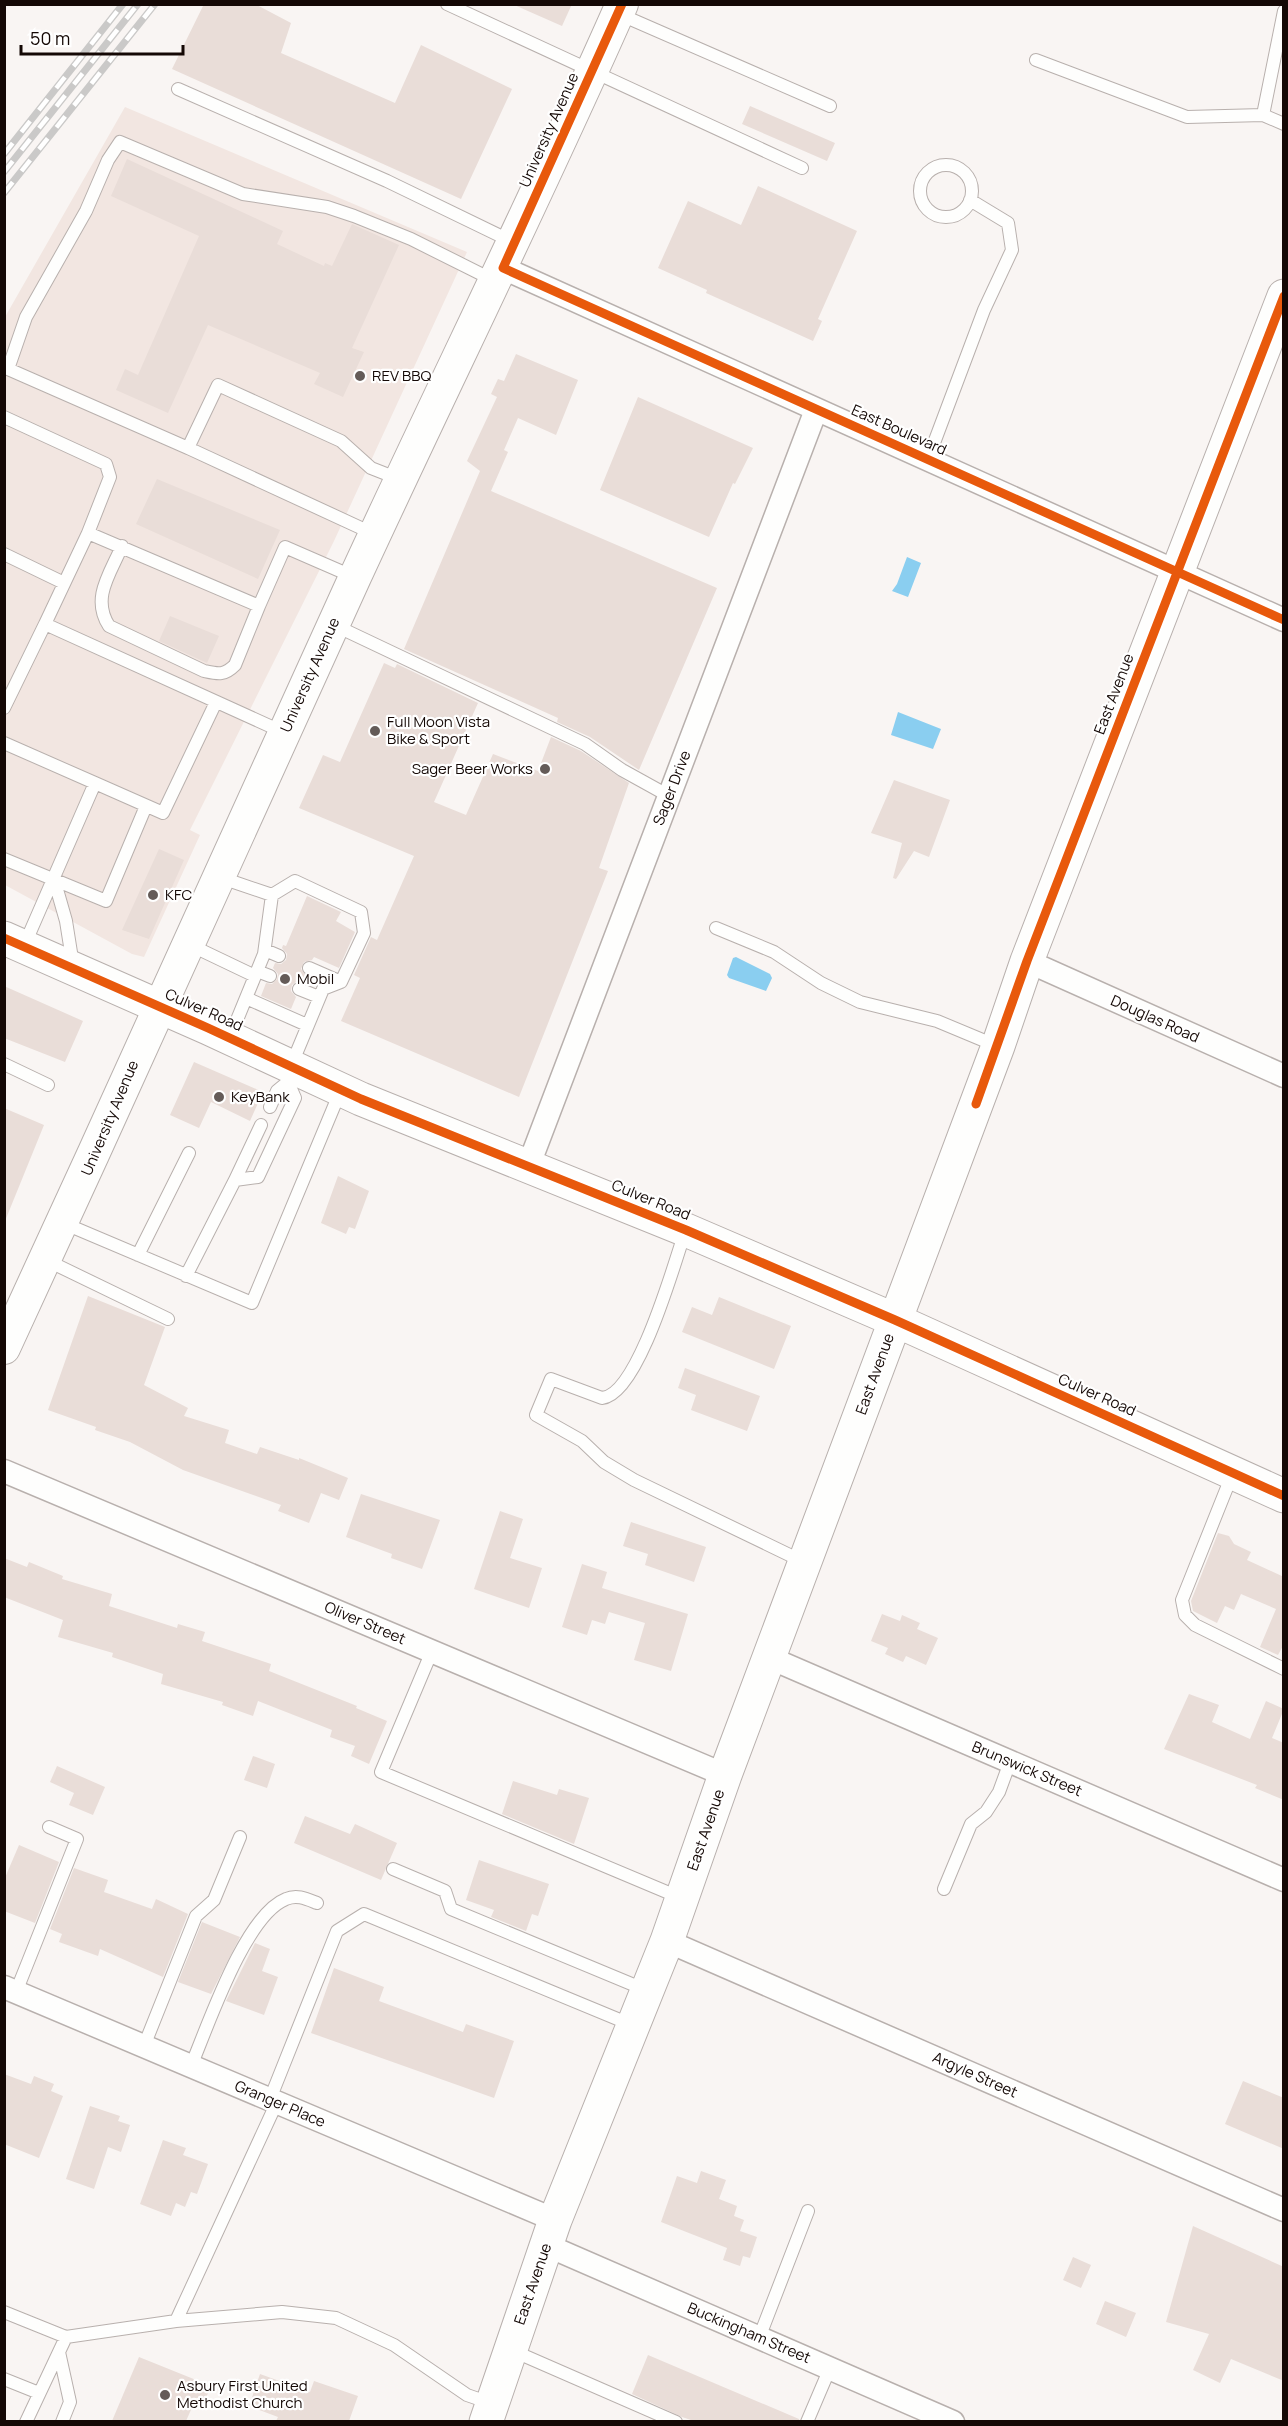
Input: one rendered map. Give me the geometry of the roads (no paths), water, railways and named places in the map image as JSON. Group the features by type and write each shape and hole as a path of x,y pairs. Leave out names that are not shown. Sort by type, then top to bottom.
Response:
{"main road":[{"name":"University Avenue","path":"4,1348 18,1307 46,1260 158,1006 400,480 504,264 620,9"},
{"name":"East Avenue","path":"489,2412 551,2233 667,1941 725,1775 998,1046 1027,962 1284,296"},
{"name":"Culver Road","path":"14,942 230,1038 289,1074 341,1090 686,1230 895,1320 1284,1496"}],"street":[{"name":"East Boulevard","path":"504,264 816,410 1284,620"},
{"name":"Sager Drive","path":"528,1167 816,410"},
{"name":"Douglas Road","path":"1027,962 1284,1076"},
{"name":"Oliver Street","path":"4,1470 725,1775"},
{"name":"Brunswick Street","path":"770,1658 1284,1880"},
{"name":"Argyle Street","path":"667,1941 1284,2210"},
{"name":"Granger Place","path":"10,1990 273,2101 551,2233"},
{"name":"Buckingham Street","path":"551,2233 759,2338 953,2421"}],"lane":[{"path":"447,4 802,168"},
{"path":"620,9 830,106"},
{"path":"1263,115 1284,11"},
{"path":"1036,60 1187,117 1263,115 1284,124"},
{"path":"178,89 387,181 504,264"},
{"path":"375,535 188,448 8,369 26,317 86,211 108,160 120,142 243,194 264,195 327,207 411,240 504,264"},
{"path":"946,165 954,166 962,170 971,184 970,200 959,214 941,217 925,208 921,200 921,182 931,169 946,165"},
{"path":"928,459 984,310 1012,250 1008,223 970,200"},
{"path":"188,448 218,385 341,441 371,468 400,480"},
{"path":"4,417 106,464 110,477 88,532 4,708"},
{"path":"88,532 259,606"},
{"path":"122,546 101,598 100,613 109,626 204,671 220,674 234,665 285,547 355,578"},
{"path":"4,554 64,583"},
{"path":"45,624 284,733"},
{"path":"333,625 585,744 622,770 669,796"},
{"path":"4,743 163,813 216,702"},
{"path":"14,942 54,879 95,783"},
{"path":"4,859 106,901 146,806"},
{"path":"218,877 272,895 295,881 361,912 364,933 341,982 323,989 289,1074 277,1091 270,1107"},
{"path":"54,879 66,921 74,968"},
{"path":"230,1038 265,950 272,895"},
{"path":"716,928 774,952 821,983 860,1002 937,1021 998,1046"},
{"path":"187,944 256,973 270,976"},
{"path":"265,950 279,956"},
{"path":"309,968 341,982"},
{"path":"299,989 319,998"},
{"path":"246,998 307,1025"},
{"path":"4,1064 48,1085"},
{"path":"235,1180 258,1177 295,1098 289,1074"},
{"path":"63,1223 252,1303 341,1090"},
{"path":"186,1275 261,1125"},
{"path":"138,1255 189,1153"},
{"path":"686,1230 642,1351 622,1386 609,1397 602,1398 551,1379 536,1415 582,1441 604,1462 634,1480 806,1562"},
{"path":"46,1260 168,1319"},
{"path":"1233,1473 1182,1600 1185,1615 1195,1624 1284,1669"},
{"path":"432,1652 381,1772 682,1898"},
{"path":"944,1889 971,1824 986,1812 999,1792 1010,1762"},
{"path":"10,1990 77,1839 49,1827"},
{"path":"144,2046 195,1916 214,1900 240,1838"},
{"path":"393,1869 446,1891 451,1909 647,1990"},
{"path":"191,2066 235,1960 263,1917 287,1898 302,1897 317,1903"},
{"path":"176,2321 273,2101 337,1931 364,1914 633,2025"},
{"path":"759,2338 808,2211"},
{"path":"4,2313 66,2337 176,2321 282,2312 336,2318 394,2345 489,2412"},
{"path":"26,2421 66,2337"},
{"path":"510,2350 676,2421"},
{"path":"59,2352 70,2402 62,2421"},
{"path":"807,2421 830,2368"},
{"path":"4,2379 39,2393"}],"water":[{"path":"907,557 921,563 908,597 892,591"},
{"path":"898,712 941,729 933,749 891,735"},
{"path":"736,957 770,974 772,978 766,991 729,978 727,975 733,958"}],"railway":[{"path":"4,154 123,4"},
{"path":"4,172 138,4"},
{"path":"4,193 155,4"}],"place":[{"name":"REV BBQ","path":"360,376"},
{"name":"Full Moon Vista Bike & Sport","path":"375,731"},
{"name":"Sager Beer Works","path":"545,769"},
{"name":"KFC","path":"153,895"},
{"name":"Mobil","path":"285,979"},
{"name":"KeyBank","path":"219,1097"},
{"name":"Asbury First United Methodist Church","path":"165,2395"}]}
